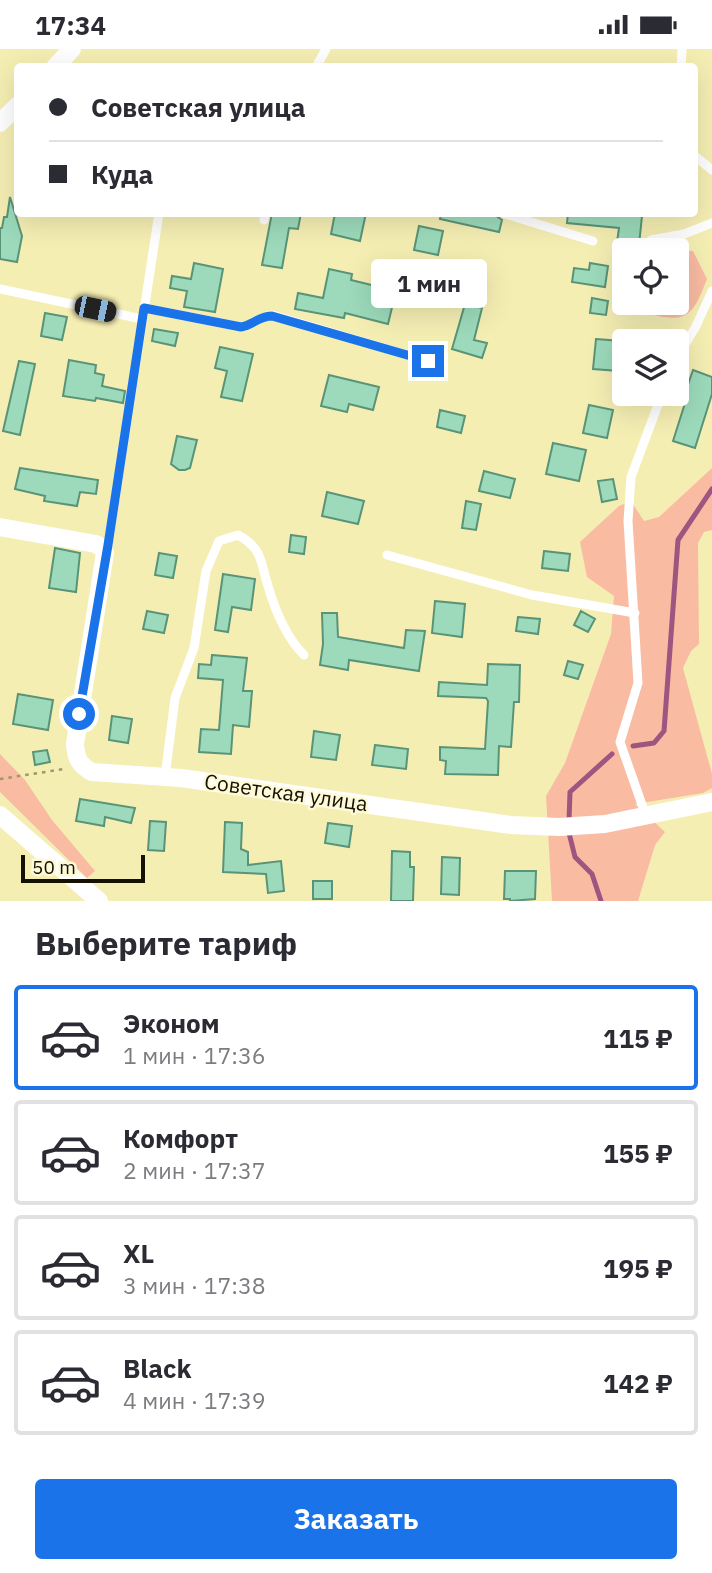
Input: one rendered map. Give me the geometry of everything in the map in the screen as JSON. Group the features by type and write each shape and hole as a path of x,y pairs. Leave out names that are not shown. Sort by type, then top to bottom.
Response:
{"street":[{"path":"59,63 72,49"},
{"path":"0,123 14,109"},
{"path":"0,527 96,544 103,550 75,744 76,756 82,766"},
{"name":"Советская улица","path":"82,766 92,772 165,777 511,825 581,827 646,817 712,802"},
{"path":"0,815 99,901"}],"lane":[{"path":"698,158 712,170"},
{"path":"103,550 158,217"},
{"path":"515,217 593,241"},
{"path":"662,238 684,234 712,223"},
{"path":"0,289 143,314 241,327 248,326 263,316 272,316 428,361"},
{"path":"689,338 712,291"},
{"path":"646,817 620,742 638,683 628,521 629,489 658,406"},
{"path":"165,777 175,698 194,648 206,571 219,541 238,535 257,550 267,584 288,636 304,655"},
{"path":"387,555 532,595 635,613"}],"path":[{"path":"0,779 82,766"}],"shaded area":[{"path":"689,251 693,251 707,279 689,312"},
{"path":"655,315 684,315 674,318"},
{"path":"712,468 712,530 704,532 698,543 699,644 691,651 683,668 712,774 712,788 703,793 635,804 665,832 655,845 638,901 552,901 546,796 565,763 611,634 614,596 587,577 580,542 619,506 631,501 644,521 659,517"},
{"path":"0,754 25,780 52,820 95,871 87,878 0,792"}],"building":[{"path":"10,197 22,236 17,262 0,259 0,228 4,217 7,217"},
{"path":"271,217 300,217 298,229 289,228 282,268 262,265"},
{"path":"334,217 365,217 360,241 331,234"},
{"path":"498,217 502,220 499,232 440,219"},
{"path":"568,217 642,217 640,238 618,238 619,228 567,223"},
{"path":"419,226 443,231 438,255 414,250"},
{"path":"194,263 223,269 215,312 184,307 187,291 170,288 172,276 191,279"},
{"path":"590,263 608,266 605,287 572,282 574,268 589,270"},
{"path":"329,269 352,274 351,280 396,291 388,324 345,313 344,318 295,309 298,293 323,298"},
{"path":"432,282 444,285 439,306 427,303"},
{"path":"592,298 608,301 606,315 590,313"},
{"path":"465,304 482,308 474,340 487,343 482,358 452,349"},
{"path":"45,313 67,317 62,340 41,336"},
{"path":"154,329 178,333 175,346 152,341"},
{"path":"596,339 612,340 612,371 593,369"},
{"path":"220,347 253,354 242,401 221,397 227,371 215,368"},
{"path":"69,360 96,365 95,373 104,375 102,386 125,391 123,403 63,396"},
{"path":"19,361 35,364 20,435 3,431"},
{"path":"693,370 712,377 712,394 695,448 673,441 684,406 689,406 689,382"},
{"path":"329,375 379,387 373,410 349,404 347,412 321,406"},
{"path":"589,405 613,410 607,438 583,433"},
{"path":"440,410 465,416 461,433 437,427"},
{"path":"177,436 197,440 190,468 185,470 179,470 171,464"},
{"path":"553,443 586,450 579,481 546,474"},
{"path":"20,468 98,480 96,494 80,492 77,506 44,501 45,496 15,489"},
{"path":"484,471 515,479 510,498 479,491"},
{"path":"613,479 617,499 602,502 598,481"},
{"path":"327,492 364,501 358,524 322,516"},
{"path":"466,501 481,504 476,530 462,528"},
{"path":"291,535 306,537 304,554 289,552"},
{"path":"55,548 80,553 76,592 49,588"},
{"path":"544,551 570,554 568,571 542,568"},
{"path":"159,553 177,556 173,578 155,575"},
{"path":"223,574 255,579 251,610 232,607 228,632 215,630"},
{"path":"435,601 465,604 462,637 432,633"},
{"path":"147,611 168,615 164,633 143,629"},
{"path":"581,611 595,619 588,632 574,625"},
{"path":"322,613 337,613 338,637 404,648 406,630 425,631 419,671 349,660 348,670 320,665 323,644"},
{"path":"518,617 540,619 538,634 516,631"},
{"path":"212,655 247,658 243,691 252,691 249,727 233,725 231,754 199,752 201,729 219,730 223,680 198,678 199,664 211,665"},
{"path":"568,661 583,665 578,679 564,675"},
{"path":"488,664 520,665 519,702 514,702 511,747 499,746 498,775 445,774 446,761 440,760 440,747 485,749 488,701 486,698 438,696 439,682 487,685"},
{"path":"18,694 53,700 48,730 13,724"},
{"path":"112,716 132,719 128,743 109,740"},
{"path":"314,731 340,735 336,760 311,757"},
{"path":"375,745 408,749 406,769 372,765"},
{"path":"47,750 50,762 35,765 33,752"},
{"path":"80,799 135,808 131,823 105,817 104,826 76,821"},
{"path":"150,821 166,822 164,851 148,850"},
{"path":"225,822 242,823 241,849 248,852 248,865 281,861 284,891 268,893 266,874 223,872"},
{"path":"328,823 352,826 349,847 325,843"},
{"path":"392,851 410,852 410,867 414,867 413,901 391,901"},
{"path":"442,857 460,858 459,895 441,894"},
{"path":"505,871 536,871 535,899 504,899"},
{"path":"313,881 332,881 332,899 313,899"}],"waterway":[{"path":"633,746 654,743 664,731 678,540 712,489"},
{"path":"569,821 570,792 612,754"},
{"path":"569,833 575,857 592,874 601,901"}],"route":[{"path":"79,714 144,308 241,327 248,326 263,316 272,316 428,361"}]}
